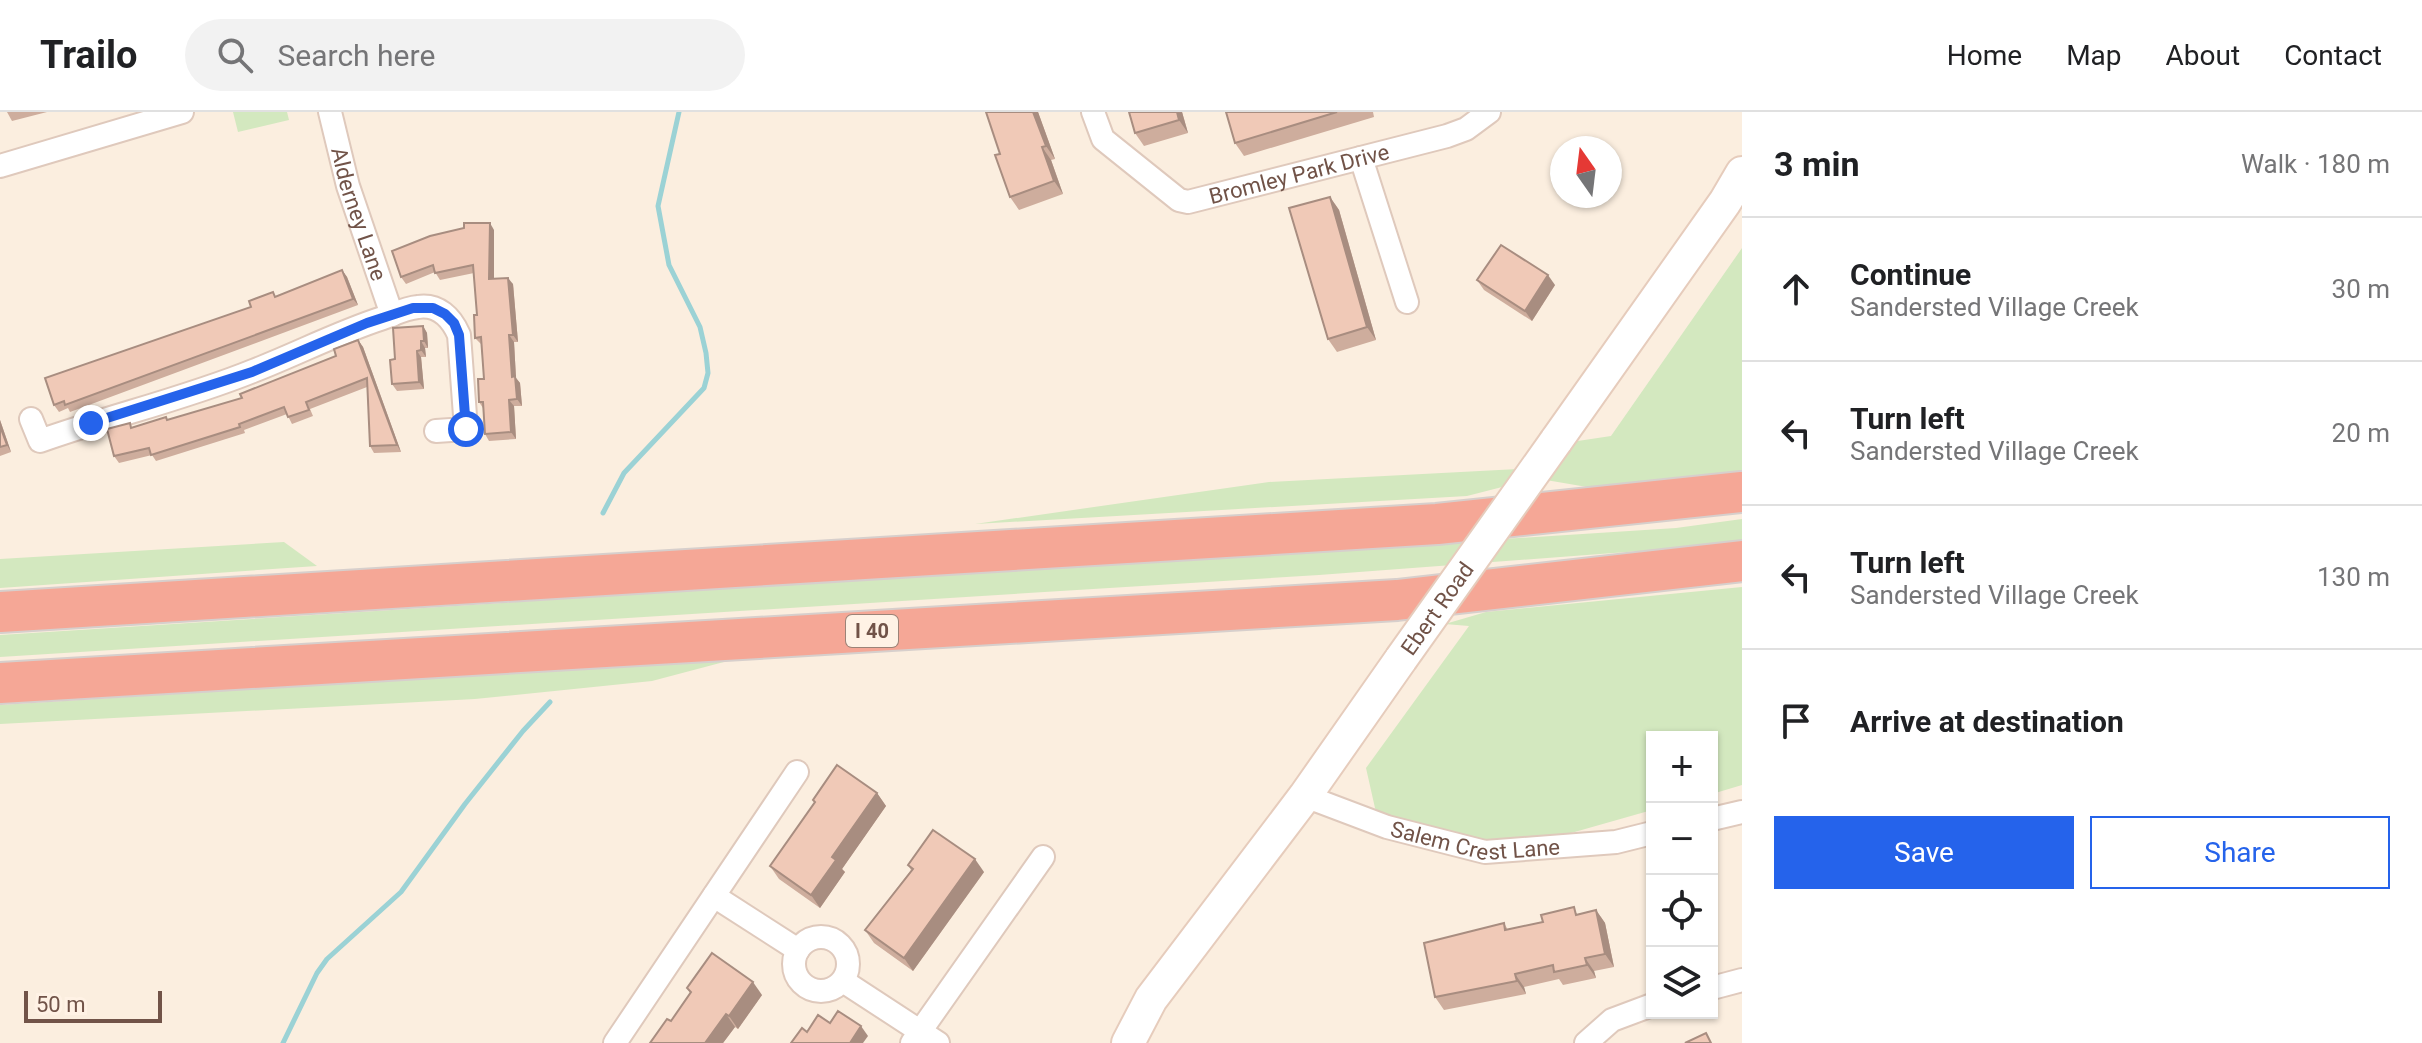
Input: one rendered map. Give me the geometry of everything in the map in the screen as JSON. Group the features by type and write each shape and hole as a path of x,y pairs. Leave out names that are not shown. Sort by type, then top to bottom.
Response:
{"highway":[{"path":"0,612 1437,524 1742,492"},
{"name":"I 40","path":"0,683 1397,600 1742,561"}],"main road":[{"name":"Ebert Road","path":"1128,1043 1151,999 1305,796 1725,202 1742,173"}],"street":[{"path":"0,166 182,112"},
{"name":"Alderney Lane","path":"330,112 348,186 392,315"},
{"name":"Bromley Park Drive","path":"1093,112 1103,139 1179,200 1188,202 1447,136 1466,129 1489,112"},
{"path":"1361,158 1407,302"},
{"path":"31,419 40,441 252,372 392,315 413,308 433,308 454,323 459,335 466,429 436,431"},
{"path":"615,1043 797,772"},
{"name":"Salem Crest Lane","path":"1305,796 1387,827 1485,852 1616,842 1646,834"},
{"path":"1718,818 1742,812"},
{"path":"843,981 924,1039 1043,857"},
{"path":"714,896 798,950"},
{"path":"825,936 838,942 847,953 849,968 843,981 831,990 817,991 804,986 795,974 793,960 798,950 811,938 825,936"},
{"path":"1718,986 1742,980"},
{"path":"1586,1043 1612,1020 1646,1007"}],"green space":[{"path":"233,112 287,112 289,120 238,132"},
{"path":"1742,248 1742,472 1587,487 1546,480 1571,442 1611,436"},
{"path":"1518,469 1506,486 1467,496 975,524 1269,482"},
{"path":"1742,519 1742,541 1693,547 1319,575 0,657 0,635 1676,528"},
{"path":"284,542 317,566 0,588 0,559"},
{"path":"1742,587 1742,785 1718,792 1718,731 1646,731 1646,812 1543,841 1446,850 1388,837 1375,808 1366,768 1469,626 1445,624 1486,612"},
{"path":"739,658 652,681 475,699 0,724 0,705"}],"building":[{"path":"986,112 1033,112 1046,146 1042,147 1054,181 1010,197 995,155 1000,154"},
{"path":"1129,112 1177,112 1179,120 1135,133"},
{"path":"1226,112 1337,112 1235,143"},
{"path":"1330,197 1367,327 1328,339 1289,208"},
{"path":"464,223 490,223 489,279 508,278 513,335 509,335 512,377 515,376 517,399 509,400 511,432 485,434 483,402 479,402 478,379 484,379 481,337 475,338 474,315 477,315 473,265 435,273 433,265 401,277 392,251 430,236 464,228"},
{"path":"1501,245 1548,275 1525,311 1477,280"},
{"path":"342,270 353,299 65,405 64,401 54,405 45,378 251,307 249,301 273,292 275,297"},
{"path":"423,326 424,341 421,341 421,350 417,351 419,382 392,384 390,360 395,359 393,328"},
{"path":"358,340 397,445 370,446 367,378 306,402 309,410 288,417 284,407 239,424 240,427 151,455 149,448 114,456 107,429 130,423 131,428 166,417 167,420 242,398 240,394 336,356 334,349"},
{"path":"0,426 7,445 0,447"},
{"path":"837,765 877,793 832,857 836,860 811,895 770,866"},
{"path":"933,830 975,859 904,958 865,930 913,869 908,865"},
{"path":"1574,907 1576,915 1596,910 1605,954 1585,958 1587,965 1554,972 1553,965 1515,974 1517,981 1435,997 1424,943 1504,923 1505,930 1543,922 1541,915"},
{"path":"712,953 753,982 705,1043 650,1043 667,1019 671,1021 691,992 687,988"},
{"path":"838,1011 861,1026 850,1043 791,1043 802,1028 807,1032 818,1015 830,1023"},
{"path":"1706,1033 1711,1043 1685,1043"}],"waterway":[{"path":"603,513 624,473 704,388 708,373 700,327 669,265 658,206 679,112"},
{"path":"283,1043 327,959 401,892 465,804 550,702"}],"route":[{"path":"91,423 252,372 367,323 420,306 445,314 454,323 459,335 466,429"}]}
